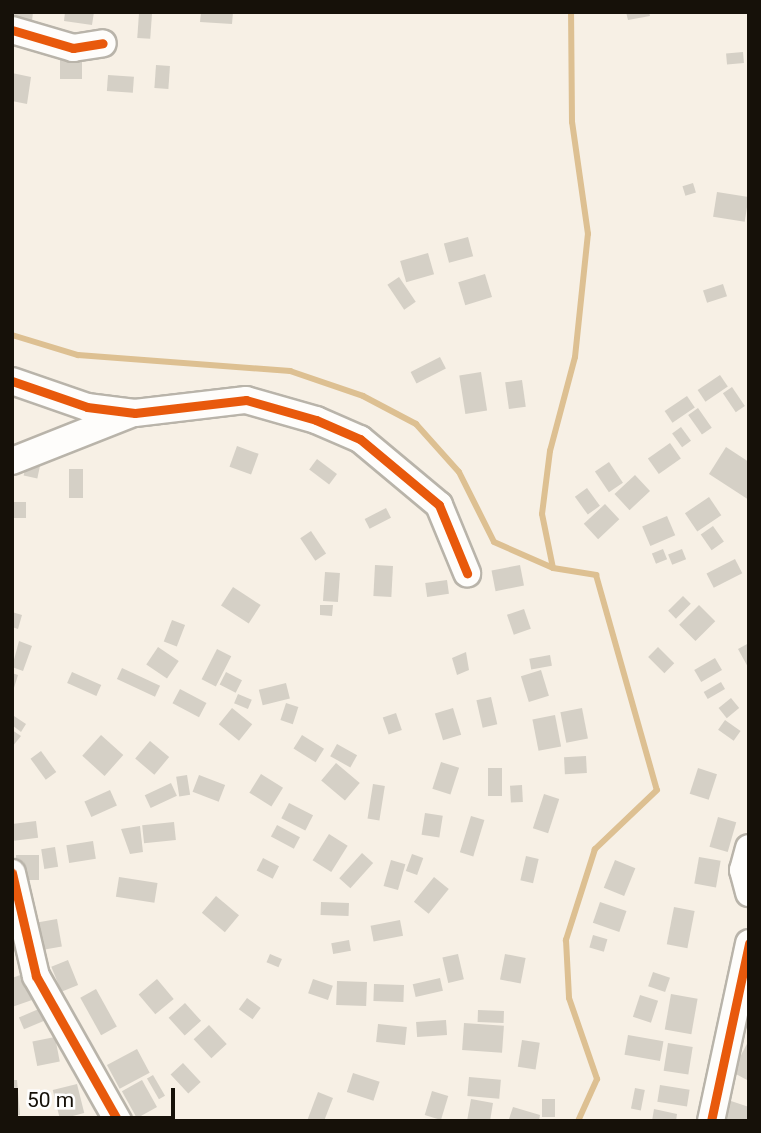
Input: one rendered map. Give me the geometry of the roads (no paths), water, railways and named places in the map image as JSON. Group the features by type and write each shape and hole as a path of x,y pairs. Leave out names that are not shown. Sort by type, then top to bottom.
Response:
{"street":[{"path":"12,30 73,48 103,43"},
{"path":"12,381 87,407 135,413 246,400 360,439 439,505 467,573"},
{"path":"12,461 135,413"},
{"path":"749,848 743,870 749,893"},
{"path":"12,873 36,976 118,1121"},
{"path":"711,1121 749,943"}],"waterway":[{"path":"553,568 542,514 550,451 575,357 588,234 572,122 571,12"},
{"path":"12,335 78,355 290,371 363,396 416,424 459,472 494,542 553,568 596,575 657,790 595,849 566,940 569,998 597,1079 578,1121"}]}
